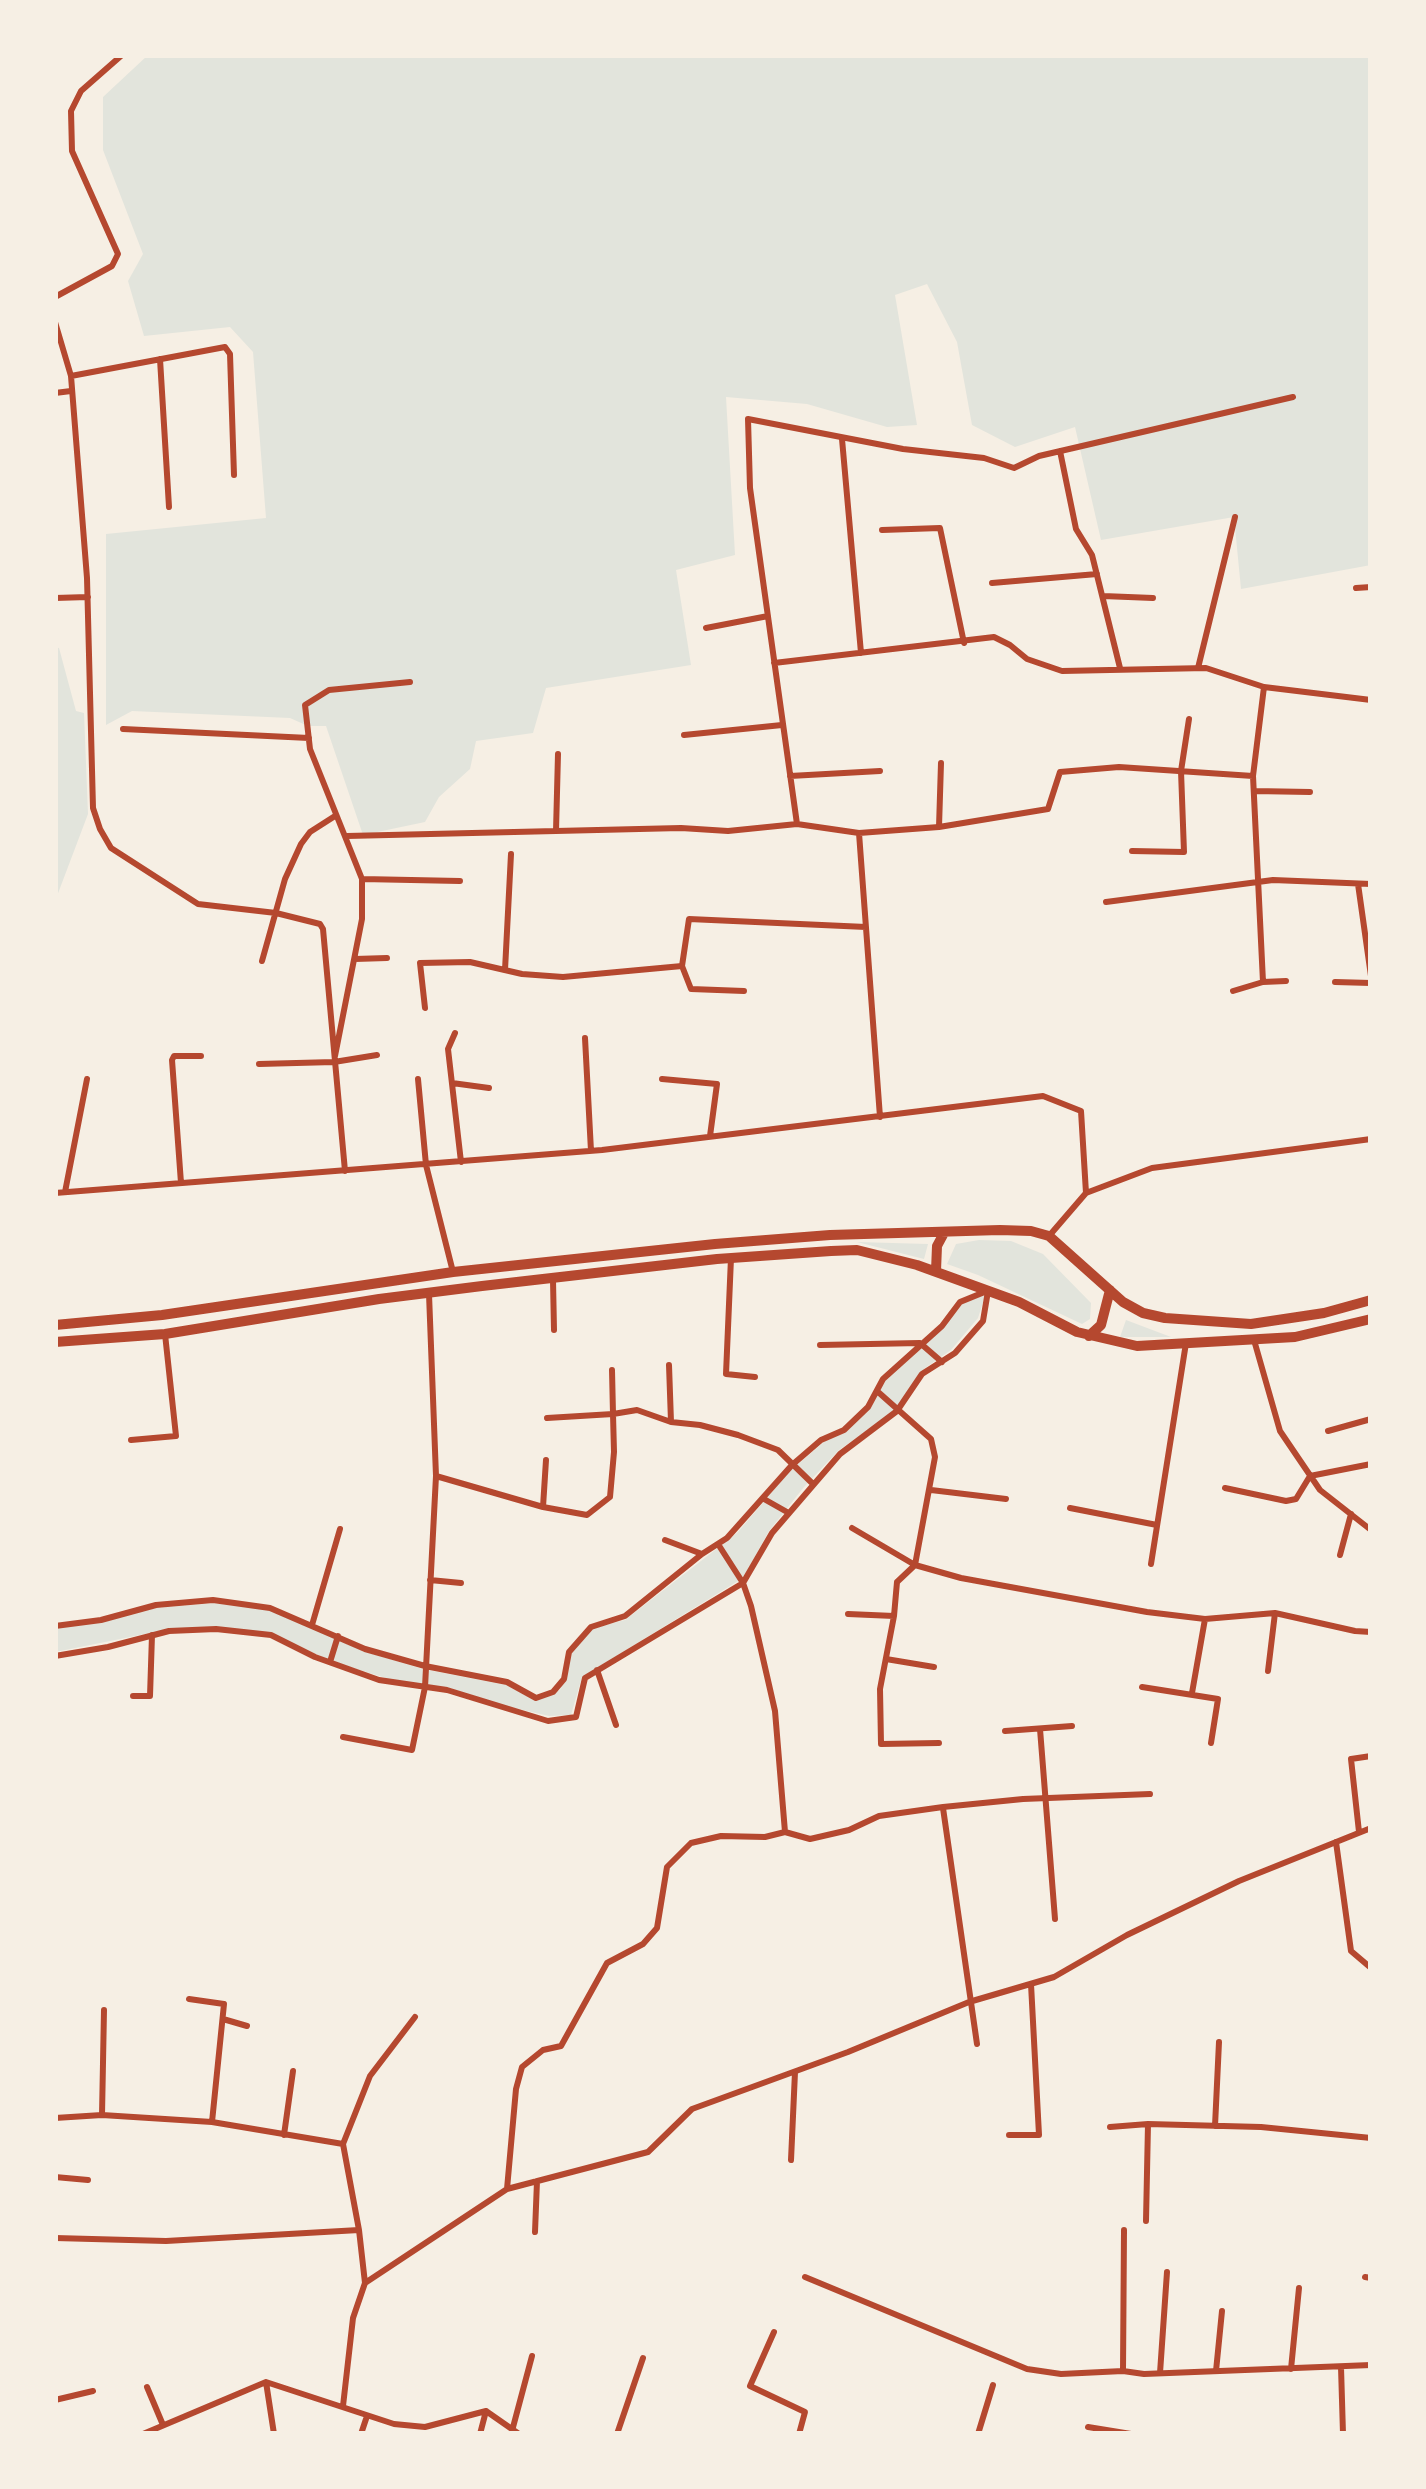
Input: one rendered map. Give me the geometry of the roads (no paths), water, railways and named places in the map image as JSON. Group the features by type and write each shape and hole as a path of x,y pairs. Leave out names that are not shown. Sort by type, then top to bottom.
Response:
{"main road":[{"path":"55,1325 162,1316 452,1272 715,1244 830,1235 1031,1231 1049,1236 1110,1290 1143,1313 1197,1322 1251,1324 1290,1320 1371,1300"},
{"path":"936,1272 937,1246 944,1233"},
{"path":"55,1342 166,1334 429,1293 731,1258 857,1250 988,1290 1089,1336 1137,1346 1254,1340 1329,1330 1371,1319"},
{"path":"1089,1336 1101,1326 1110,1290"}],"street":[{"path":"55,297 112,266 118,254 72,151 71,111 82,91 122,55"},
{"path":"55,322 70,376 88,597 94,808 111,848 198,904 276,912 317,922 323,928 345,1171"},
{"path":"70,376 225,347 230,354 234,475"},
{"path":"160,359 170,507"},
{"path":"55,393 71,391"},
{"path":"796,824 750,488 748,419 842,439 967,455 1014,468 1039,456 1293,397"},
{"path":"842,439 861,652"},
{"path":"1060,451 1076,529 1092,555 1120,668"},
{"path":"1198,668 1235,517"},
{"path":"882,530 940,528 964,643"},
{"path":"992,584 1097,574"},
{"path":"1356,588 1371,586"},
{"path":"1102,596 1152,598"},
{"path":"55,598 88,597"},
{"path":"706,628 768,616"},
{"path":"774,663 994,638 1027,659 1062,670 1198,668 1231,674 1264,687 1371,700"},
{"path":"334,1062 356,959 362,880 309,738 305,705 329,690 410,682"},
{"path":"1263,982 1253,776 1264,687"},
{"path":"1132,852 1184,852 1181,771 1189,719"},
{"path":"684,735 783,725"},
{"path":"123,729 309,738"},
{"path":"556,830 558,754"},
{"path":"939,826 941,763"},
{"path":"347,836 682,828 728,831 796,824 859,833 939,826 1048,809 1060,772 1119,767 1253,776"},
{"path":"790,776 880,771"},
{"path":"1254,791 1310,792"},
{"path":"262,961 285,879 301,844 310,832 335,816"},
{"path":"859,833 880,1117"},
{"path":"505,970 511,854"},
{"path":"362,880 460,881"},
{"path":"1106,902 1258,882 1371,884"},
{"path":"1335,982 1371,979 1358,884"},
{"path":"744,991 690,988 682,966 689,918 866,927"},
{"path":"356,959 387,958"},
{"path":"425,1008 420,964 470,962 564,977 682,966"},
{"path":"1234,991 1263,982 1286,982"},
{"path":"455,1034 448,1048 460,1162"},
{"path":"585,1038 590,1151"},
{"path":"181,1183 172,1060 174,1056 201,1056"},
{"path":"259,1064 334,1062 377,1056"},
{"path":"64,1192 87,1079"},
{"path":"418,1079 426,1164 452,1272"},
{"path":"662,1079 717,1084 710,1137"},
{"path":"452,1083 489,1088"},
{"path":"55,1193 590,1151 1042,1096 1081,1111 1086,1193"},
{"path":"1049,1236 1086,1193 1152,1168 1371,1139"},
{"path":"731,1258 726,1374 754,1377"},
{"path":"553,1280 554,1330"},
{"path":"55,1626 101,1620 156,1605 214,1600 270,1608 365,1649 424,1666 507,1682 536,1698 553,1692 564,1679 569,1652 590,1627 626,1616 718,1544 792,1465 821,1440 844,1430 868,1408 883,1379 942,1326 960,1302 988,1290"},
{"path":"55,1656 170,1631 216,1629 271,1635 379,1680 446,1690 548,1722 576,1718 585,1678 743,1582 788,1512 840,1454 897,1411 922,1374 954,1353 982,1321 988,1290"},
{"path":"344,1737 412,1750 425,1686 436,1476 429,1293"},
{"path":"131,1440 176,1436 166,1334"},
{"path":"1254,1340 1280,1432 1320,1490 1371,1530"},
{"path":"1151,1564 1186,1342"},
{"path":"820,1345 920,1343 942,1362"},
{"path":"670,1365 671,1422"},
{"path":"436,1476 587,1515 610,1497 614,1452 612,1370"},
{"path":"877,1391 931,1440 935,1457 916,1565 897,1582 880,1689 881,1744 939,1743"},
{"path":"548,1418 637,1410 671,1422 700,1425 778,1450 813,1484"},
{"path":"1328,1432 1371,1419"},
{"path":"543,1506 546,1460"},
{"path":"1225,1488 1286,1501 1296,1499 1310,1476 1371,1464"},
{"path":"930,1490 1006,1498"},
{"path":"764,1499 788,1512"},
{"path":"1070,1508 1158,1525"},
{"path":"1340,1555 1351,1514"},
{"path":"852,1528 916,1565 960,1578 1147,1612 1204,1619 1274,1613 1355,1632 1371,1632"},
{"path":"312,1625 340,1529"},
{"path":"664,1540 702,1554"},
{"path":"718,1544 743,1582 775,1711 785,1832"},
{"path":"430,1580 460,1583"},
{"path":"1268,1671 1274,1613"},
{"path":"848,1614 894,1616"},
{"path":"1192,1693 1204,1619"},
{"path":"133,1696 150,1696 152,1636"},
{"path":"330,1662 338,1636"},
{"path":"886,1659 934,1668"},
{"path":"598,1670 616,1725"},
{"path":"1142,1687 1218,1699 1210,1743"},
{"path":"1004,1732 1072,1726"},
{"path":"1040,1729 1055,1918"},
{"path":"1359,1833 1351,1759 1371,1756"},
{"path":"507,2189 516,2089 522,2067 543,2050 562,2046 607,1963 643,1944 657,1928 667,1867 692,1843 721,1836 764,1837 785,1832 810,1839 849,1830 878,1816 1043,1798 1150,1794"},
{"path":"943,1808 977,2044"},
{"path":"365,2283 507,2189 648,2152 692,2109 969,2002 1054,1977 1127,1935 1223,1888 1371,1828"},
{"path":"1336,1842 1351,1950 1371,1968"},
{"path":"1009,2134 1038,2135 1031,1984"},
{"path":"189,1999 224,2004 212,2122"},
{"path":"102,2115 104,2010"},
{"path":"343,2406 352,2318 365,2283 344,2144 370,2076 415,2017"},
{"path":"223,2019 247,2026"},
{"path":"1214,2126 1218,2042"},
{"path":"284,2136 293,2071"},
{"path":"791,2160 795,2072"},
{"path":"55,2118 102,2115 212,2122 344,2144"},
{"path":"1146,2221 1148,2124"},
{"path":"1110,2127 1214,2126 1371,2138"},
{"path":"55,2177 88,2180"},
{"path":"536,2232 537,2181"},
{"path":"55,2238 166,2241 359,2230"},
{"path":"1123,2371 1124,2230"},
{"path":"1160,2374 1167,2272"},
{"path":"805,2276 1027,2370 1160,2374 1371,2365"},
{"path":"1291,2369 1298,2288"},
{"path":"1216,2372 1222,2311"},
{"path":"774,2332 750,2386 805,2412 799,2434"},
{"path":"146,2434 266,2382 394,2424 426,2427 486,2411 516,2432 532,2356"},
{"path":"618,2434 644,2358"},
{"path":"1340,2366 1343,2434"},
{"path":"266,2382 274,2434"},
{"path":"978,2434 993,2385"},
{"path":"147,2387 163,2425"},
{"path":"55,2400 93,2391"},
{"path":"480,2434 486,2411"},
{"path":"361,2434 367,2416"},
{"path":"1088,2427 1131,2434"}]}
